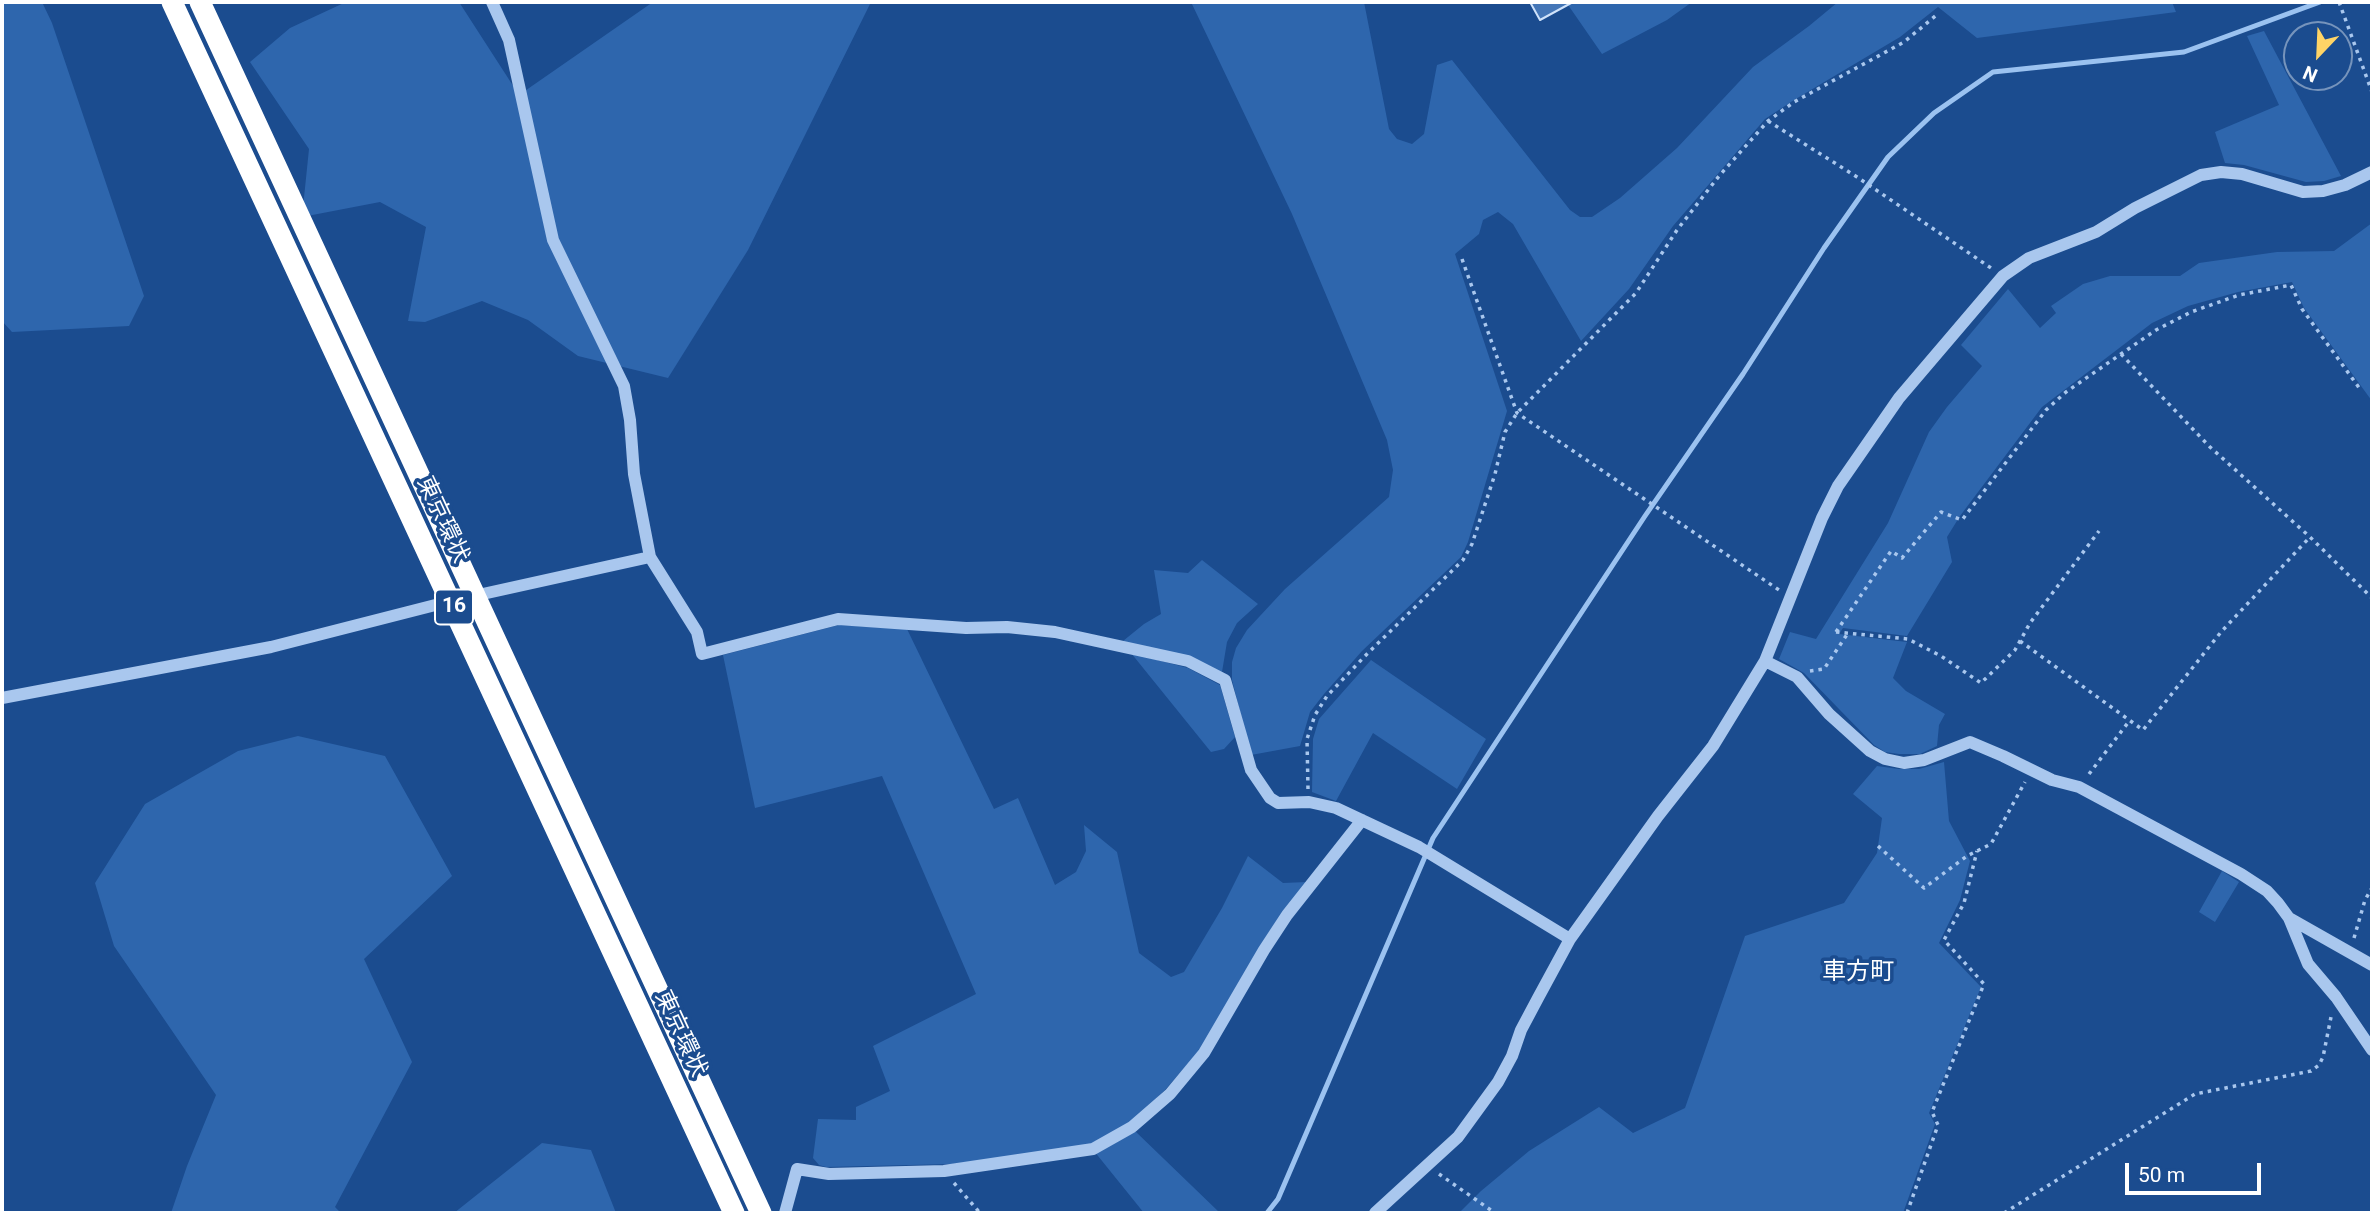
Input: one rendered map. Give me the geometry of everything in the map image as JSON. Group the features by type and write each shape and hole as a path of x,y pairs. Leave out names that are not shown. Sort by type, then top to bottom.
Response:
{"highway":[{"name":"東京環状","path":"172,2 734,1213"},
{"name":"東京環状","path":"200,2 761,1213"}],"street":[{"path":"492,2 509,40 553,240 624,386 630,420 634,474 650,557 697,632 702,654 838,619 966,628 1007,627 1055,632 1188,661 1225,680 1251,770 1270,798 1278,803 1309,802 1336,808 1362,820 1437,857 1570,940"},
{"path":"1375,1213 1458,1137 1498,1082 1512,1056 1521,1030 1570,940 1651,826 1713,746 1765,661 1822,518 1864,446 1899,398 2003,276 2029,258 2096,232 2135,208 2201,175 2242,173 2303,192 2323,191 2345,185 2372,172"},
{"path":"2,698 271,647 451,601 650,557"},
{"path":"1765,661 1797,677 1829,714 1870,751 1885,760 1904,763 1924,760 1970,742 2052,780 2079,787 2241,874 2267,891 2289,918 2308,964 2336,998 2372,1050"},
{"path":"785,1213 797,1169 830,1174 944,1171 1093,1149 1132,1127 1170,1094 1204,1053 1281,924 1362,820"},
{"path":"2289,918 2372,965"}],"path":[{"path":"2339,2 2372,92"},
{"path":"1309,802 1307,739 1315,715 1336,686 1463,560 1472,544 1495,474 1505,432 1517,413 1636,293 1677,230 1719,176 1768,121 1794,103 1904,42 1939,13"},
{"path":"1768,121 1857,177 2003,276"},
{"path":"1462,260 1517,413 1789,597"},
{"path":"2099,531 2030,622 2015,650 1981,683 1941,656 1908,639 1836,632 1891,551 1902,558 1941,512 1962,520 2046,410 2066,392 2156,330 2191,312 2239,295 2291,285 2302,309 2360,389"},
{"path":"2121,354 2210,447 2310,537 2372,598"},
{"path":"2020,641 2143,730 2221,632 2310,537"},
{"path":"1802,684 1809,671 1824,669 1848,633"},
{"path":"2079,787 2130,720"},
{"path":"1878,846 1924,888 1991,844 2031,771"},
{"path":"1907,1213 1938,1125 1932,1112 1984,984 1944,940 1965,903 1977,851"},
{"path":"2350,953 2365,900 2372,888"},
{"path":"2004,1213 2195,1094 2311,1072 2319,1065 2323,1056 2336,998"},
{"path":"1428,1166 1494,1213"},
{"path":"944,1171 980,1213"}],"shaded area":[{"path":"2,2 42,2 52,23 144,296 129,326 12,332 2,321"},
{"path":"346,2 459,2 519,95 653,2 871,2 748,250 668,378 578,356 528,320 482,301 425,322 408,321 426,227 380,202 302,217 309,149 250,62 290,28"},
{"path":"1191,2 1364,2 1389,129 1397,139 1412,144 1424,134 1437,65 1452,60 1570,210 1580,217 1592,217 1620,198 1677,148 1753,67 1838,2 2172,2 2176,12 1977,38 1938,7 1900,37 1765,119 1673,226 1629,289 1581,341 1513,224 1498,212 1483,220 1479,234 1455,254 1507,411 1468,542 1461,557 1362,651 1324,694 1310,712 1300,746 1251,755 1232,680 1232,662 1236,648 1247,630 1285,589 1389,497 1393,470 1387,440 1292,214"},
{"path":"1566,2 1692,2 1667,20 1602,54"},
{"path":"2264,31 2283,67 2283,91 2296,91 2341,176 2306,182 2244,165 2225,163 2215,132 2279,105 2247,36"},
{"path":"2372,223 2372,401 2304,308 2292,282 2238,292 2188,306 2152,323 2042,407 1947,537 1952,562 1907,636 1843,628 1839,634 1907,642 1893,678 1906,691 1945,714 1939,725 1937,746 1920,754 1885,752 1874,745 1804,673 1779,659 1790,632 1816,639 1888,523 1929,432 1982,366 1961,345 2008,289 2040,328 2056,313 2051,306 2083,284 2110,276 2180,276 2199,263 2277,252 2334,251"},
{"path":"1202,560 1258,604 1237,623 1227,642 1222,672 1123,641 1161,614 1154,570 1188,573"},
{"path":"839,625 907,629 994,809 1018,798 1055,885 1076,872 1086,851 1084,825 1117,852 1139,953 1171,977 1184,972 1222,908 1248,856 1283,883 1307,882 1199,1051 1130,1124 1090,1146 953,1164 826,1167 819,1165 813,1158 818,1119 856,1120 856,1107 890,1091 873,1046 976,994 882,776 755,808 723,655"},
{"path":"1131,653 1188,668 1220,685 1235,737 1224,749 1211,752"},
{"path":"1371,660 1486,739 1457,789 1373,733 1336,801 1312,792 1313,739 1319,719"},
{"path":"298,736 385,756 452,876 364,959 412,1062 335,1207 341,1213 171,1213 216,1095 114,946 95,883 145,804 238,751"},
{"path":"1944,762 1949,821 1970,861 1960,900 1939,943 1981,987 1929,1113 1935,1124 1903,1213 1459,1213 1529,1151 1599,1107 1633,1133 1685,1108 1745,936 1844,903 1877,853 1882,818 1853,794 1877,766 1919,769"},
{"path":"2222,871 2239,882 2215,922 2199,912"},
{"path":"1135,1131 1220,1213 1144,1213 1094,1151"},
{"path":"542,1143 591,1150 616,1213 454,1213"}],"building":[{"path":"1530,2 1573,2 1540,20"}],"waterway":[{"path":"1267,1213 1278,1199 1433,838 1824,248 1888,157 1934,113 1993,72 2184,52 2320,2"}],"district":[{"name":"車方町","path":"1858,973"}]}
